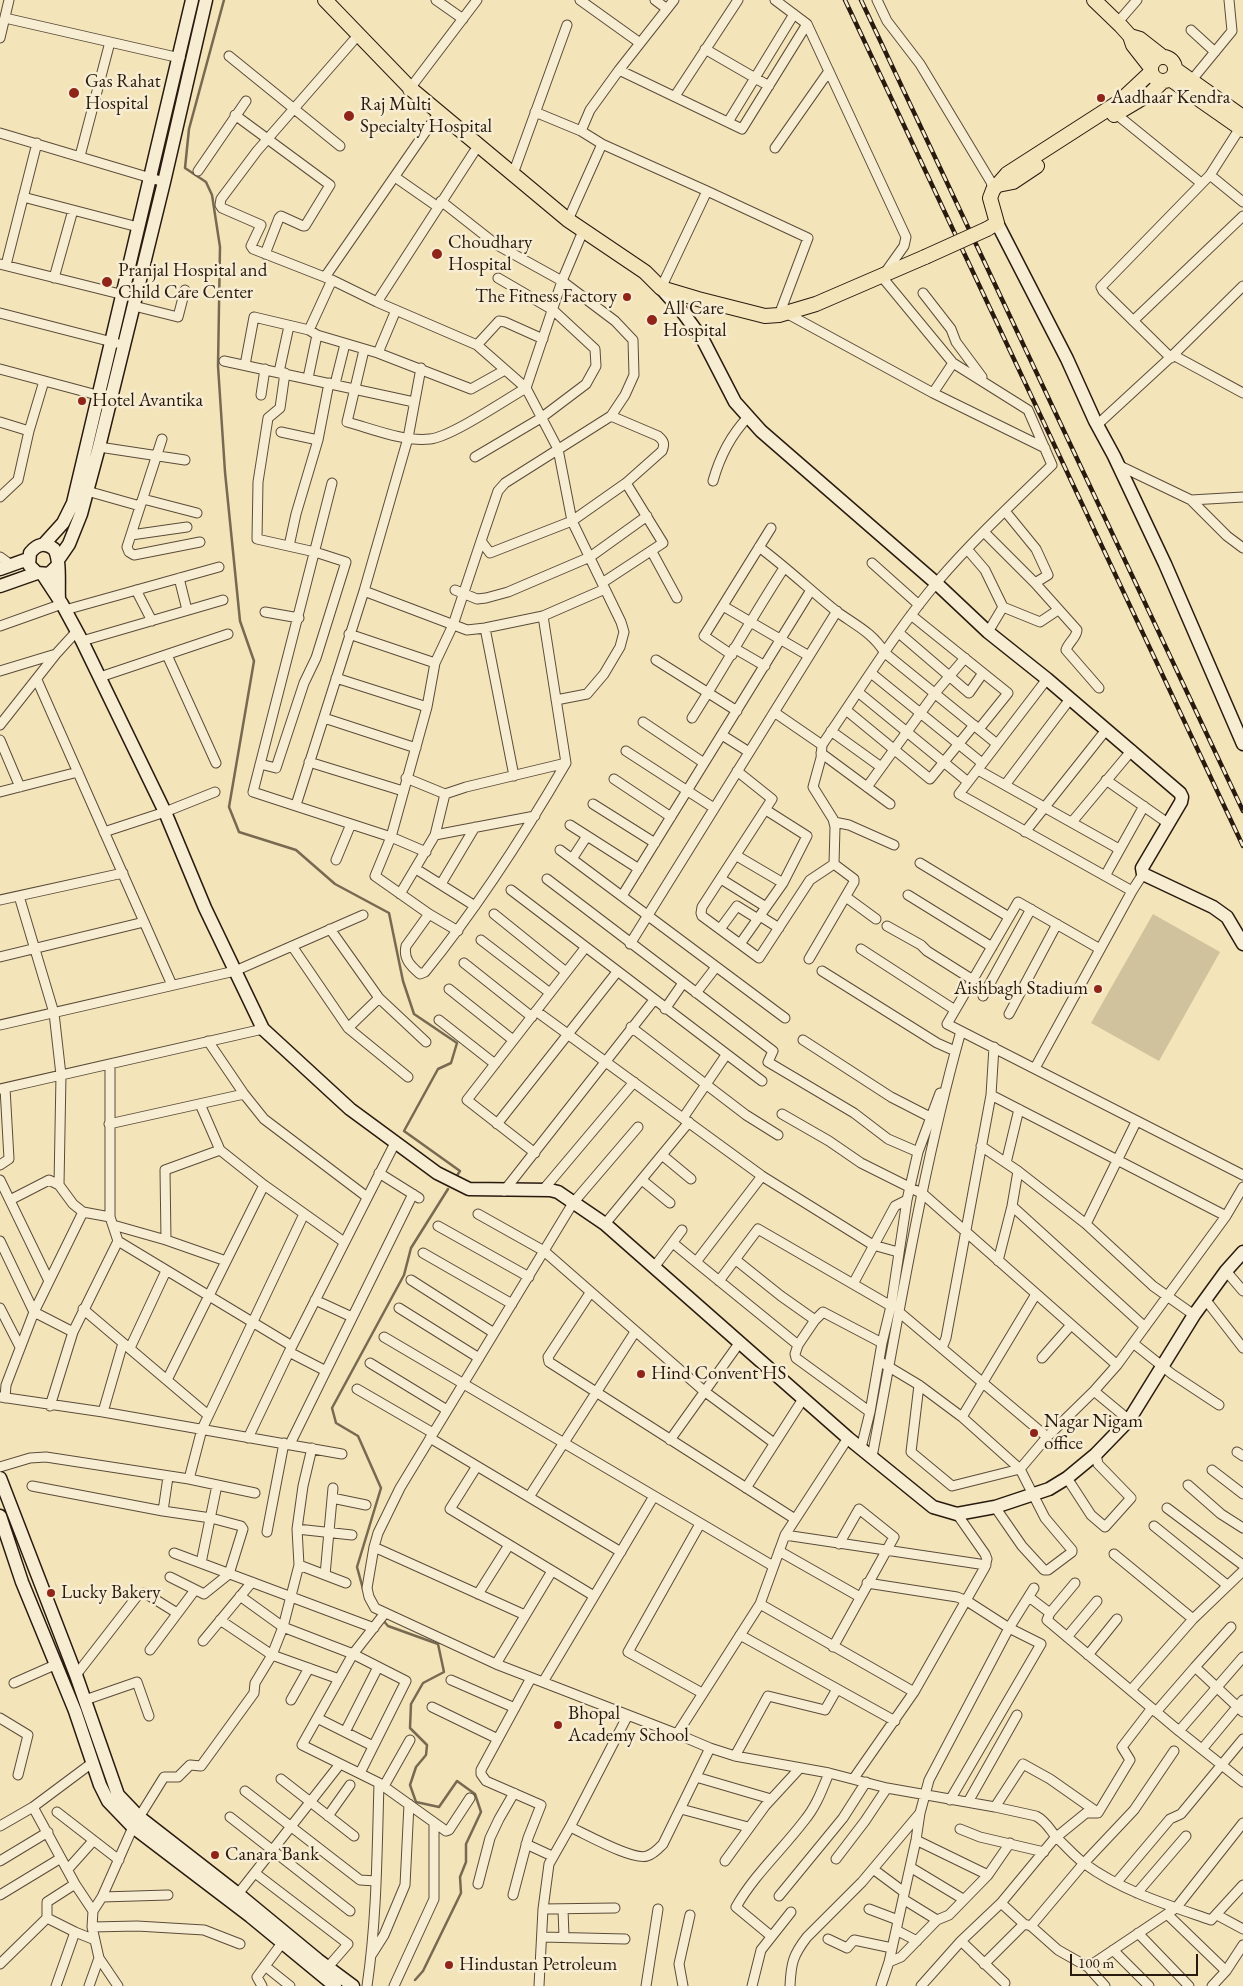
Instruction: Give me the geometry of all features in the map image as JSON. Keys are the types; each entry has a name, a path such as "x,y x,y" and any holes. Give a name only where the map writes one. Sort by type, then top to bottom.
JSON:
{"main road":[{"path":"192,0 180,58 121,295 73,503 63,523 44,544 33,548 28,559 29,564 40,574 62,605 80,636 165,812 205,908 263,1028 350,1109 437,1173 469,1189 558,1192 606,1224 848,1438 933,1507 957,1514 995,1507 1049,1488 1067,1478 1096,1454 1129,1420 1194,1315 1226,1271 1243,1252"},
{"path":"0,586 40,574 49,574 72,539 81,514 125,346 206,0"},
{"path":"315,0 353,41 409,90 568,220 582,234"},
{"path":"325,0 435,118 474,152 582,234 651,278 684,314 703,340 735,402 761,431 936,583 988,632 1132,750 1182,795 1181,802 1169,824 1142,868 1143,874 1220,912 1228,918 1243,944"},
{"path":"1094,0 1130,36 1133,46 1156,80 1169,76 1192,81 1242,125"},
{"path":"996,187 1013,182 1150,93 1169,76 1173,62 1163,57 1140,39 1130,36"},
{"path":"661,288 743,312 765,316 782,314 816,304 992,226 998,220 991,203 996,187 1007,174 1119,102 1151,70 1156,60 1163,57"},
{"path":"1169,76 1242,125"},
{"path":"992,226 1067,359 1165,564 1243,744"},
{"path":"44,544 54,549 58,563 62,605"},
{"path":"6,567 28,559"},
{"path":"0,1479 76,1675 118,1795 136,1822 335,1986"},
{"path":"0,1516 22,1582 57,1664 92,1763 108,1801 238,1894 353,1986"},
{"path":"63,1681 76,1675"}],"street":[{"path":"0,38 9,0"},
{"path":"436,0 463,19"},
{"path":"409,90 477,0"},
{"path":"580,0 640,43"},
{"path":"655,0 667,9"},
{"path":"581,131 590,110 618,70 674,0"},
{"path":"675,96 738,0"},
{"path":"775,0 808,24 906,237 904,246 882,276 953,362 1028,410 1052,465 967,549 936,583 885,653 831,731 821,749 813,787 831,814 834,822 834,864 854,881 809,959"},
{"path":"877,0 888,21 920,64 991,182 996,187"},
{"path":"1118,22 1137,0"},
{"path":"1192,81 1232,31 1229,0"},
{"path":"728,122 794,14"},
{"path":"5,18 180,58"},
{"path":"618,70 742,129 808,24"},
{"path":"513,174 567,25"},
{"path":"1191,30 1215,52"},
{"path":"353,41 267,139 221,200 220,205 222,208 260,223 261,226 251,246 253,249 329,279 477,345 526,388 540,418 558,449 572,521 621,622 624,632 620,647 604,674 587,694 556,700"},
{"path":"80,156 110,42"},
{"path":"706,49 769,86"},
{"path":"229,56 340,146"},
{"path":"775,148 829,71"},
{"path":"198,170 246,101"},
{"path":"535,112 581,131 602,144 707,190 808,238 782,314 933,393 1045,448"},
{"path":"1116,114 1201,183"},
{"path":"235,116 331,187 305,226 281,216 279,218 265,254"},
{"path":"308,378 313,333 329,279 435,118"},
{"path":"1242,125 1210,175 1101,287 1103,292 1172,356 1243,392"},
{"path":"0,133 164,182"},
{"path":"37,144 3,265 121,295 178,317 185,290"},
{"path":"568,220 602,144"},
{"path":"377,302 474,152"},
{"path":"1210,175 1243,202"},
{"path":"395,177 439,204 497,245 562,281 615,321 633,340 634,375 625,395 611,416 505,483 498,491 481,541 460,592 453,625 435,664 427,707 391,837 375,876 429,914 458,931"},
{"path":"661,288 707,190"},
{"path":"23,197 138,227"},
{"path":"54,278 73,210"},
{"path":"1133,321 1243,216"},
{"path":"364,350 347,422 408,438 429,440 438,438 526,388 562,281 582,234"},
{"path":"475,457 540,418 586,384 596,366 595,349 552,310 498,278"},
{"path":"1097,425 1172,356 1243,286"},
{"path":"923,293 951,329 956,342 987,383"},
{"path":"378,353 396,310"},
{"path":"0,313 125,346"},
{"path":"245,365 254,317 378,353 421,368 471,389 505,370"},
{"path":"477,345 499,321 542,339"},
{"path":"260,764 276,768 304,683 316,658 346,562 315,552 258,540 257,537 258,482 268,418 280,408 282,373 289,326"},
{"path":"289,546 332,384 345,344"},
{"path":"224,361 414,402"},
{"path":"933,393 953,362"},
{"path":"296,805 364,591 408,438 421,368"},
{"path":"0,369 97,395"},
{"path":"261,395 265,369"},
{"path":"0,497 4,487 18,480 29,431 44,381"},
{"path":"481,541 490,553 572,521 626,483 662,451 664,446 663,440 658,436 611,416"},
{"path":"713,481 726,446 737,429 748,417"},
{"path":"0,422 29,431"},
{"path":"281,432 318,440"},
{"path":"162,439 127,547 129,552 134,555 200,542"},
{"path":"99,448 185,460"},
{"path":"1118,466 1191,500 1227,536 1243,548"},
{"path":"332,483 253,792 391,837 426,852"},
{"path":"364,591 467,630 542,616 603,586 664,543 626,483"},
{"path":"87,491 196,513"},
{"path":"1191,500 1243,497"},
{"path":"1005,511 1036,549 1048,575 1036,583"},
{"path":"460,592 477,598 496,596 538,580 590,557 647,516"},
{"path":"131,535 187,526"},
{"path":"765,666 704,636 771,528"},
{"path":"984,532 1036,583 1077,630 1066,650 1099,688"},
{"path":"759,547 837,611 876,639 885,653 997,744"},
{"path":"967,549 985,570 1003,607 1040,622 1058,610"},
{"path":"652,552 677,598"},
{"path":"0,557 6,567"},
{"path":"872,563 919,605"},
{"path":"0,626 62,605 136,590 219,567"},
{"path":"692,718 749,622 784,568"},
{"path":"179,578 187,610"},
{"path":"136,590 152,621"},
{"path":"622,896 811,590"},
{"path":"0,725 56,654 80,636 152,621 223,600"},
{"path":"723,606 808,656"},
{"path":"988,632 1003,607"},
{"path":"630,944 837,611"},
{"path":"265,612 299,618"},
{"path":"429,914 405,950 410,965 420,974 425,972 458,931 535,816 566,763 542,616"},
{"path":"846,710 930,779 959,744 1008,693 911,616"},
{"path":"485,628 514,776"},
{"path":"899,633 969,694 983,673"},
{"path":"100,678 228,634"},
{"path":"349,634 435,664"},
{"path":"0,671 56,654"},
{"path":"167,655 216,763"},
{"path":"867,787 935,693 965,658"},
{"path":"656,660 737,711"},
{"path":"872,673 959,744 980,767 1005,785 1119,849"},
{"path":"336,678 427,707"},
{"path":"1047,679 959,794 1132,891"},
{"path":"37,680 172,985"},
{"path":"858,692 968,782"},
{"path":"1005,785 1070,699"},
{"path":"774,712 890,804"},
{"path":"324,718 416,748"},
{"path":"643,722 704,763"},
{"path":"1025,832 1106,730"},
{"path":"831,731 881,767"},
{"path":"722,736 749,752"},
{"path":"0,740 20,787"},
{"path":"1072,822 1132,750"},
{"path":"626,751 714,808"},
{"path":"309,762 403,791"},
{"path":"406,778 445,794 466,787 566,763"},
{"path":"737,771 772,799 737,856 702,907 702,916 760,958 810,880 834,864"},
{"path":"0,792 78,772"},
{"path":"614,779 671,817"},
{"path":"1106,780 1169,824"},
{"path":"104,832 165,812 215,792"},
{"path":"400,894 435,835 445,794"},
{"path":"593,804 655,843"},
{"path":"1105,876 1144,806"},
{"path":"740,944 783,883 807,836 766,810"},
{"path":"435,835 535,816"},
{"path":"834,822 849,825 894,845"},
{"path":"336,860 351,824"},
{"path":"570,825 639,869"},
{"path":"441,884 475,827"},
{"path":"572,859 588,836"},
{"path":"560,850 785,1018"},
{"path":"737,856 783,883"},
{"path":"920,863 1009,917"},
{"path":"416,869 475,906"},
{"path":"0,900 123,873"},
{"path":"1035,1068 1143,874"},
{"path":"547,879 630,944 774,1051 768,1061 854,1113 888,1139 918,1152"},
{"path":"721,879 766,907"},
{"path":"511,890 762,1082"},
{"path":"908,895 992,947"},
{"path":"19,896 54,1013 60,1075 59,1185"},
{"path":"846,897 876,919"},
{"path":"1100,949 1018,902 947,1024 1243,1175"},
{"path":"720,929 737,906 779,928"},
{"path":"983,996 1031,909"},
{"path":"0,1025 236,971 363,914"},
{"path":"494,914 566,972"},
{"path":"0,956 144,922"},
{"path":"1009,1014 1057,924"},
{"path":"887,926 921,945 927,951 973,980"},
{"path":"330,929 379,998 426,1042"},
{"path":"481,940 550,993"},
{"path":"292,946 348,1028 408,1077"},
{"path":"535,1153 467,1100 585,948"},
{"path":"861,949 955,1010"},
{"path":"464,963 534,1014 568,1034 762,1176 873,1244 898,1252"},
{"path":"696,993 716,967"},
{"path":"822,970 937,1043 955,1051"},
{"path":"497,1124 617,972"},
{"path":"665,1009 683,984"},
{"path":"449,989 513,1040"},
{"path":"348,1028 379,998"},
{"path":"504,1190 654,1000"},
{"path":"439,1020 495,1064"},
{"path":"631,1027 746,1114 778,1135"},
{"path":"0,1165 9,1159 3,1088 263,1028"},
{"path":"872,1457 923,1194 950,1071 961,1031"},
{"path":"803,1040 891,1097 930,1117"},
{"path":"208,1041 244,1094 264,1119 367,1197"},
{"path":"942,1348 946,1338 991,1095 994,1047"},
{"path":"606,1224 662,1155 726,1055"},
{"path":"110,1064 111,1221 118,1242 252,1322 290,1349 326,1371"},
{"path":"861,1448 891,1306 907,1200 918,1152 930,1117 950,1071"},
{"path":"543,1190 584,1144 634,1082"},
{"path":"109,1124 244,1094"},
{"path":"991,1095 1226,1216"},
{"path":"200,1104 220,1150 264,1185 344,1242"},
{"path":"1006,1163 1019,1109"},
{"path":"782,1114 830,1141 860,1163 923,1194 1117,1365"},
{"path":"1086,1224 1136,1122"},
{"path":"638,1127 574,1203 400,1488 378,1533 374,1547 367,1588 375,1608 384,1615 496,1664 710,1748 736,1756 854,1778 887,1788 995,1807 1042,1819 1057,1837 1084,1863 1116,1883 1137,1893 1211,1920 1243,1885"},
{"path":"248,1438 290,1349 394,1143"},
{"path":"981,1146 1018,1171 1086,1224 1153,1286 1194,1315"},
{"path":"166,1240 165,1170 220,1150"},
{"path":"662,1155 690,1179"},
{"path":"998,1261 1012,1206 1018,1171"},
{"path":"267,1532 287,1444 416,1196 379,1173"},
{"path":"696,1262 762,1176"},
{"path":"0,1180 49,1281"},
{"path":"10,1200 49,1180 59,1185 73,1204 83,1212 226,1261"},
{"path":"642,1180 670,1203"},
{"path":"168,1380 264,1185"},
{"path":"919,1384 911,1452 952,1486 1020,1469 1047,1437 1094,1391 1117,1365 1226,1216 1243,1187"},
{"path":"853,1284 895,1206 907,1200"},
{"path":"1012,1206 1145,1328"},
{"path":"83,1212 34,1312 2,1398 103,1412 342,1454"},
{"path":"189,1479 202,1429 208,1414 304,1214"},
{"path":"478,1214 544,1252 704,1391 774,1443"},
{"path":"438,1226 529,1277"},
{"path":"720,1281 758,1229 891,1306"},
{"path":"655,1266 682,1230"},
{"path":"50,1406 73,1332 118,1242"},
{"path":"672,1243 798,1345"},
{"path":"1,1246 34,1312 73,1332"},
{"path":"423,1253 512,1304"},
{"path":"736,1260 815,1320"},
{"path":"103,1412 126,1346 166,1271"},
{"path":"1226,1271 1243,1291"},
{"path":"411,1280 494,1333"},
{"path":"590,1293 548,1357 549,1362 795,1519"},
{"path":"962,1417 1036,1294"},
{"path":"1205,1299 1243,1348"},
{"path":"315,1300 352,1317"},
{"path":"0,1308 20,1347"},
{"path":"399,1308 479,1358"},
{"path":"83,1309 208,1414"},
{"path":"899,1312 1047,1437"},
{"path":"870,1412 796,1358 798,1345 820,1314 827,1313 882,1344"},
{"path":"1042,1358 1071,1325"},
{"path":"529,1497 635,1332"},
{"path":"384,1337 772,1566"},
{"path":"670,1440 740,1342"},
{"path":"1133,1343 1219,1406"},
{"path":"879,1361 919,1384 962,1417 1020,1469 1045,1518 1072,1550 1061,1561 1048,1570 1044,1570 1030,1556 995,1507"},
{"path":"370,1363 448,1410"},
{"path":"0,1374 6,1385"},
{"path":"357,1389 477,1466 621,1552"},
{"path":"1094,1391 1129,1420"},
{"path":"746,1488 803,1399"},
{"path":"677,1734 760,1604 772,1566 785,1535 848,1438"},
{"path":"118,1986 99,1958 92,1927 93,1911 102,1897 136,1822 164,1777 178,1777 190,1765 201,1766 254,1693 255,1683 272,1655 284,1626 290,1595 299,1565 297,1529 303,1486 312,1448"},
{"path":"1067,1478 1091,1515 1105,1527 1131,1498 1098,1464 1096,1454"},
{"path":"0,1466 46,1456 189,1479 255,1492"},
{"path":"477,1466 450,1509 594,1596"},
{"path":"1212,1470 1243,1494"},
{"path":"163,1511 168,1477"},
{"path":"201,1563 217,1485"},
{"path":"1188,1485 1221,1514 1243,1528"},
{"path":"32,1486 163,1511 211,1518 239,1524 243,1529 229,1574 204,1594 170,1577"},
{"path":"325,1575 333,1488"},
{"path":"543,1682 654,1496"},
{"path":"332,1498 366,1506"},
{"path":"1167,1508 1243,1565"},
{"path":"833,1647 894,1537 859,1509 839,1544"},
{"path":"854,1778 914,1692 986,1565 985,1554 957,1514"},
{"path":"700,1524 628,1652 702,1693"},
{"path":"1154,1526 1227,1586"},
{"path":"297,1529 352,1535"},
{"path":"785,1535 986,1565"},
{"path":"478,1594 509,1545"},
{"path":"374,1547 525,1615"},
{"path":"778,1551 860,1597"},
{"path":"174,1552 374,1627"},
{"path":"1114,1554 1193,1619"},
{"path":"299,1565 346,1583"},
{"path":"496,1664 552,1571"},
{"path":"1131,1690 1193,1619 1243,1571"},
{"path":"203,1641 252,1582"},
{"path":"867,1583 957,1597 967,1601 1009,1628 1041,1644 950,1800"},
{"path":"1075,1583 1050,1613 1047,1620 1243,1782"},
{"path":"150,1650 195,1590"},
{"path":"76,1675 138,1595 143,1593 148,1595 177,1613"},
{"path":"881,1986 889,1962 904,1896 920,1813 936,1765 1009,1628 1031,1593 1050,1613"},
{"path":"240,1596 284,1626 353,1654 406,1681 360,1773"},
{"path":"1067,1637 1097,1601"},
{"path":"760,1604 914,1692"},
{"path":"384,1615 353,1654 302,1745 382,1784 446,1831 449,1830 470,1798"},
{"path":"220,1620 272,1655 339,1679"},
{"path":"1088,1655 1117,1620"},
{"path":"1098,1813 1130,1760 1122,1747 1231,1627"},
{"path":"740,1635 895,1721"},
{"path":"1179,1731 1243,1657"},
{"path":"14,1683 57,1664"},
{"path":"345,1732 378,1667"},
{"path":"1195,1667 1240,1710"},
{"path":"291,1700 310,1668"},
{"path":"513,1895 526,1844 541,1805 486,1781 481,1774 531,1678"},
{"path":"451,1680 515,1708"},
{"path":"85,1700 137,1682 149,1716"},
{"path":"736,1756 768,1696 825,1710 837,1689"},
{"path":"1202,1748 1240,1710 1243,1700"},
{"path":"432,1706 498,1739"},
{"path":"539,1986 543,1909 549,1864 628,1715"},
{"path":"968,1802 1017,1715"},
{"path":"0,1718 28,1735 18,1775"},
{"path":"317,1718 373,1746"},
{"path":"1116,1883 1170,1819 1182,1814 1243,1739"},
{"path":"367,1986 371,1956 382,1784 410,1740"},
{"path":"570,1827 634,1857 646,1857 655,1852 663,1844 710,1748"},
{"path":"984,1964 1027,1925 1134,1810 1174,1751"},
{"path":"0,1826 32,1807 92,1763"},
{"path":"238,1894 340,1764"},
{"path":"995,1807 1022,1764 1050,1779 1098,1813"},
{"path":"725,1861 748,1827 800,1768"},
{"path":"771,1936 736,1907 767,1864 804,1822 816,1804 829,1773"},
{"path":"696,1777 771,1799"},
{"path":"281,1779 354,1836"},
{"path":"779,1896 843,1818 866,1782"},
{"path":"328,1816 350,1785"},
{"path":"836,1859 887,1788"},
{"path":"245,1791 360,1880 376,1881"},
{"path":"478,1884 490,1838 514,1793"},
{"path":"371,1956 384,1936 405,1885 409,1804"},
{"path":"32,1807 48,1832 74,1884 93,1911"},
{"path":"681,1809 748,1827"},
{"path":"57,1812 119,1860"},
{"path":"790,1986 791,1964 799,1947 824,1919 862,1882 920,1813"},
{"path":"922,1986 961,1942 1001,1904 1057,1837 1086,1813 1098,1813"},
{"path":"230,1817 350,1911"},
{"path":"394,1986 434,1899 434,1822"},
{"path":"1088,1967 1176,1908 1243,1823"},
{"path":"960,1828 980,1837 1044,1852"},
{"path":"0,1861 48,1832"},
{"path":"1137,1893 1186,1836"},
{"path":"68,1870 93,1840"},
{"path":"916,1840 988,1874"},
{"path":"889,1962 901,1957 937,1920 949,1915 988,1874 1010,1843"},
{"path":"526,1844 552,1856"},
{"path":"0,1895 61,1858"},
{"path":"910,1867 963,1899"},
{"path":"873,1869 904,1896 937,1920"},
{"path":"255,1873 348,1944 328,1967"},
{"path":"0,1964 47,1918 47,1902 74,1884"},
{"path":"102,1897 168,1895"},
{"path":"1001,1904 1058,1950 1088,1967 1104,1986"},
{"path":"543,1909 615,1908"},
{"path":"563,1909 564,1937"},
{"path":"646,1986 658,1909"},
{"path":"869,1910 898,1920"},
{"path":"752,1986 760,1954 771,1936 791,1912"},
{"path":"1166,1914 1226,1971"},
{"path":"682,1986 679,1964 690,1915"},
{"path":"1217,1915 1243,1929"},
{"path":"47,1918 95,1940"},
{"path":"92,1927 137,1926 204,1930 240,1944"},
{"path":"896,1930 917,1941"},
{"path":"56,1986 75,1932"},
{"path":"1138,1933 1189,1986"},
{"path":"542,1937 625,1939"},
{"path":"828,1939 847,1948 854,1940 892,1948"},
{"path":"961,1942 1005,1983"},
{"path":"262,1986 257,1977 282,1943"},
{"path":"1212,1986 1226,1971 1243,1944"},
{"path":"1113,1950 1149,1986"},
{"path":"89,1986 99,1958"},
{"path":"264,1966 290,1986"}],"shaded area":[{"path":"1153,914 1220,952 1159,1061 1091,1023"}],"waterway":[{"path":"224,0 189,129 185,168 206,182 212,195 220,247 218,366 225,472 240,621 254,661 229,807 239,832 296,850 335,884 389,913 403,981 414,1014 457,1043 451,1063 438,1069 404,1131 460,1171 456,1177"},
{"path":"363,1589 357,1567 381,1488 358,1436 336,1423 332,1408 404,1275 411,1248 448,1189"},
{"path":"375,1611 388,1626 438,1644 444,1672 423,1683 411,1704 410,1728 427,1745 426,1755 416,1767 410,1785 416,1802 439,1807 457,1781 475,1794 481,1812 466,1844 466,1862 460,1877 461,1893 423,1971 415,1980"}],"railway":[{"path":"845,0 1243,846"},
{"path":"861,0 1243,811"}],"place":[{"name":"Gas Rahat Hospital","path":"74,93"},
{"name":"Aadhaar Kendra","path":"1101,98"},
{"name":"Raj Multi Specialty Hospital","path":"349,116"},
{"name":"Choudhary Hospital","path":"437,254"},
{"name":"Pranjal Hospital and Child Care Center","path":"107,282"},
{"name":"The Fitness Factory","path":"627,297"},
{"name":"All Care Hospital","path":"652,320"},
{"name":"Hotel Avantika","path":"82,401"},
{"name":"Aishbagh Stadium","path":"1098,989"},
{"name":"Hind Convent HS","path":"641,1374"},
{"name":"Nagar Nigam office","path":"1034,1433"},
{"name":"Lucky Bakery","path":"51,1593"},
{"name":"Bhopal Academy School","path":"558,1725"},
{"name":"Canara Bank","path":"215,1855"},
{"name":"Hindustan Petroleum","path":"449,1965"}]}
